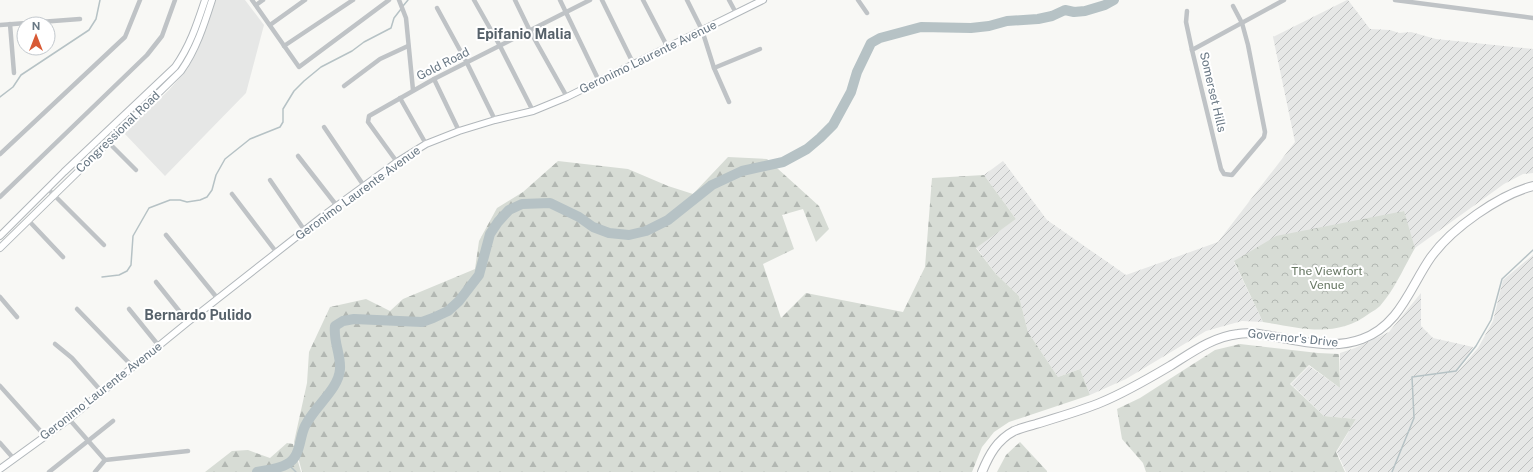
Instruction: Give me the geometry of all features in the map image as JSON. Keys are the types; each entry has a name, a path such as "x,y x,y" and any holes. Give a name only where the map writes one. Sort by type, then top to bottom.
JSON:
{"highway":[{"name":"Governor's Drive","path":"982,472 996,445 1015,431 1100,403 1132,388 1210,342 1224,336 1239,333 1255,334 1331,344 1352,342 1376,332 1398,311 1431,257 1454,233 1495,202 1511,193 1533,186"}],"street":[{"path":"0,154 125,37 140,0"},
{"path":"0,196 147,55 162,36 175,0"},
{"name":"Congressional Road","path":"0,236 175,67 187,50 205,0"},
{"name":"Congressional Road","path":"0,248 55,196 78,171 181,71 187,63 202,31 212,0"},
{"path":"252,0 299,66 389,0"},
{"path":"256,5 263,0"},
{"path":"270,25 305,0"},
{"path":"284,46 353,0"},
{"path":"399,0 406,18 413,90"},
{"path":"474,0 500,46 533,111"},
{"path":"515,0 530,31 567,97"},
{"path":"560,0 599,81"},
{"name":"Gold Road","path":"400,98 434,79 590,0"},
{"path":"602,0 634,65"},
{"path":"643,0 668,48"},
{"path":"687,0 702,30 714,68 729,102"},
{"path":"729,0 736,13"},
{"name":"Geronimo Laurente Avenue","path":"0,469 69,419 188,322 337,206 397,162 426,144 459,131 495,120 533,111 567,97 763,0"},
{"path":"858,0 867,13"},
{"path":"1192,50 1284,0"},
{"path":"1395,0 1533,18"},
{"path":"1233,6 1242,23"},
{"path":"437,8 467,63 495,120"},
{"name":"Somerset Hills","path":"1187,10 1186,22 1192,50 1221,169 1227,176 1232,176 1264,137 1265,132 1248,44 1242,23"},
{"path":"0,25 80,19"},
{"path":"10,24 14,73"},
{"path":"344,86 380,60 408,46"},
{"path":"714,68 760,49"},
{"path":"434,79 459,131"},
{"path":"397,162 368,122 369,116 400,98 426,144"},
{"path":"324,127 364,186"},
{"path":"108,142 136,170"},
{"path":"298,156 337,206"},
{"path":"72,165 78,171"},
{"path":"270,180 305,231"},
{"path":"48,189 104,245"},
{"path":"232,194 276,253"},
{"path":"29,221 63,257"},
{"path":"166,235 218,299"},
{"path":"156,282 188,322"},
{"path":"0,297 17,317"},
{"path":"77,309 133,367"},
{"path":"129,309 159,346"},
{"path":"55,344 72,358 102,392"},
{"path":"0,386 45,436"},
{"path":"69,419 105,460"},
{"path":"49,472 113,421"},
{"path":"0,443 14,459"},
{"path":"95,472 105,460 188,451"}],"shaded area":[{"path":"216,0 245,0 264,25 246,93 165,176 124,133 169,90 188,68 198,49"},
{"path":"1347,0 1370,29 1390,30 1399,33 1411,32 1436,39 1533,49 1533,173 1523,174 1504,184 1415,248 1403,211 1234,262 1263,322 1242,321 1206,331 1126,379 1090,395 1080,369 1058,377 1028,332 1019,296 996,274 976,247 1016,219 984,175 1003,161 1047,220 1126,275 1218,242 1295,142 1273,37"},
{"path":"1533,255 1533,472 1346,472 1337,452 1356,419 1324,416 1291,384 1309,366 1340,388 1340,353 1355,348 1389,332 1421,293 1421,326 1433,338 1473,347 1457,372 1478,348 1493,321 1503,280"}],"green space":[{"path":"728,157 767,159 819,206 829,229 816,242 803,209 782,215 794,249 763,264 781,318 806,293 903,312 925,267 932,178 984,175 1016,219 976,248 996,274 1019,296 1028,332 1058,377 1080,369 1090,395 1009,422 994,432 982,447 972,472 302,472 294,442 307,383 309,352 330,307 366,299 390,311 403,299 475,269 479,241 497,208 523,192 558,161 628,169 668,186 693,194"},
{"name":"The Viewfort Venue","path":"1404,211 1415,248 1395,285 1378,308 1357,321 1331,329 1305,329 1263,322 1234,261 1276,236"},
{"path":"1240,344 1339,354 1340,388 1309,365 1290,384 1324,416 1356,419 1336,452 1345,472 1146,472 1143,463 1122,439 1117,409 1140,398 1215,350"},
{"path":"1020,442 1047,472 997,472 1006,455"},
{"path":"287,443 293,444 301,472 205,472 232,451 248,450 270,458"}],"waterway":[{"path":"0,97 13,87 21,75 89,30 96,19 100,0"},
{"path":"403,6 408,0"},
{"path":"257,472 280,467 292,461 299,447 305,426 335,384 339,376 340,369 335,337 335,326 343,321 354,319 422,322 448,311 459,301 479,275 490,234 509,210 522,204 550,203 579,217 593,227 609,233 629,235 646,231 668,220 712,185 742,171 783,162 807,149 833,125 851,92 857,72 871,43 880,38 921,27 971,28 989,26 1007,21 1038,19 1052,16 1065,10 1074,12 1085,11 1105,5 1114,0"},
{"path":"102,277 119,275 127,271 131,265 133,236 149,208 170,200 187,202 200,200 207,197 212,190 216,175 225,159 250,139 280,127 283,122 283,109 294,91 304,81 321,67 391,28 394,18 401,9"},
{"path":"1392,472 1414,418 1412,377 1456,371 1476,346 1491,320 1502,279 1533,250"},
{"path":"288,464 296,472"}],"district":[{"name":"Epifanio Malia","path":"524,34"},
{"name":"Bernardo Pulido","path":"198,315"}]}
